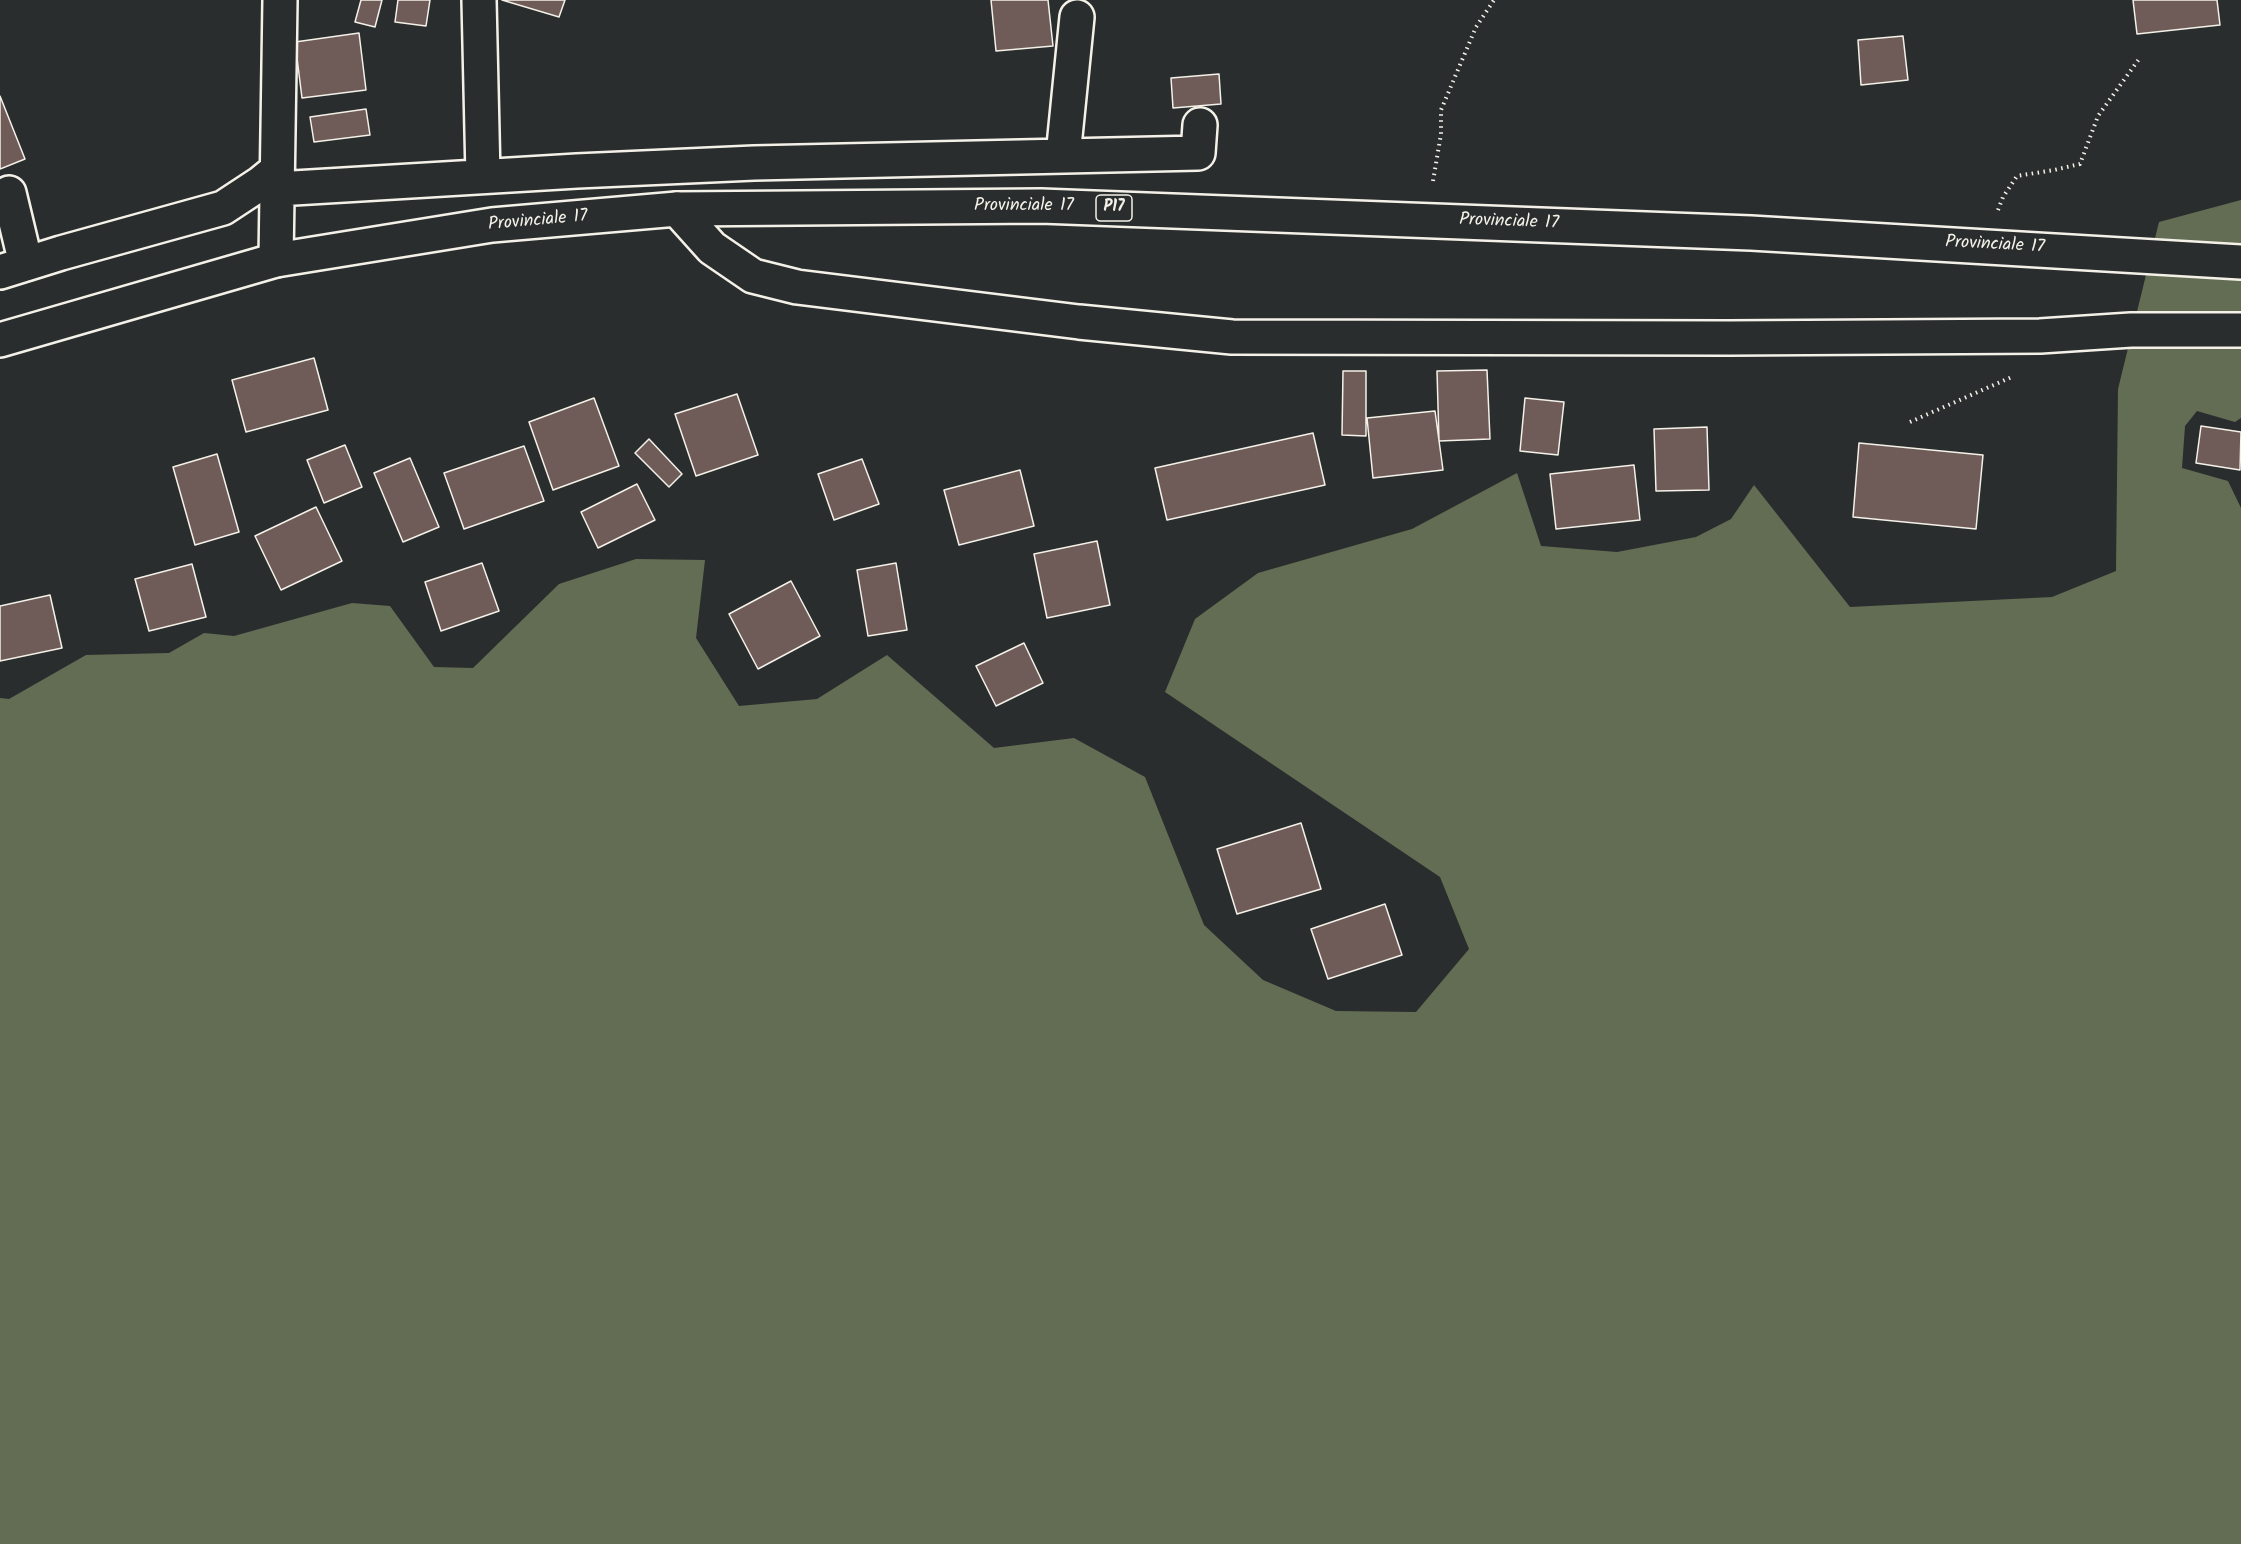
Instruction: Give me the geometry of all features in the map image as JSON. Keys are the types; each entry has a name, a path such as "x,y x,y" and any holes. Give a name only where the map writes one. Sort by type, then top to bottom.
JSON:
{"street":[{"path":"276,260 280,0"},
{"path":"478,0 483,176"},
{"path":"1063,156 1077,17"},
{"path":"9,193 13,268 223,208 261,183 277,180 483,176 754,163 1197,153 1200,125"},
{"name":"Provinciale 17","path":"0,340 276,260 492,225 677,210 1041,206 1751,233 2241,262"},
{"path":"677,210 712,248 753,276 797,287 1078,322 1232,337 2040,336 2132,330 2241,330"}],"path":[{"path":"1427,220 1442,134 1441,110 1476,27 1494,0"},
{"path":"1984,246 2003,197 2017,176 2080,164 2098,116 2139,59"}],"green space":[{"path":"2241,200 2241,418 2235,422 2197,411 2185,426 2182,468 2228,481 2241,508 2241,1544 0,1544 0,698 9,699 86,655 169,653 204,633 234,636 352,603 390,606 434,667 473,668 559,584 636,559 705,560 696,638 739,706 817,699 887,655 994,748 1074,738 1145,777 1204,925 1263,980 1336,1011 1416,1012 1469,949 1440,877 1165,692 1195,619 1258,573 1412,529 1517,473 1541,546 1617,552 1696,537 1731,519 1754,485 1850,607 2052,597 2116,571 2118,389 2159,222"}],"building":[{"path":"361,0 382,0 375,27 355,22"},
{"path":"398,0 430,0 426,26 395,22"},
{"path":"502,0 565,0 559,17"},
{"path":"991,0 1048,0 1053,46 996,51"},
{"path":"2133,0 2217,0 2220,25 2137,34"},
{"path":"359,33 366,90 302,98 295,42"},
{"path":"1903,36 1908,80 1861,85 1858,40"},
{"path":"1219,74 1221,104 1173,108 1171,78"},
{"path":"0,96 25,159 0,169"},
{"path":"366,109 370,135 314,142 310,117"},
{"path":"314,358 328,410 246,432 232,380"},
{"path":"1487,370 1490,439 1439,441 1437,371"},
{"path":"1343,371 1366,371 1366,436 1342,435"},
{"path":"737,394 758,455 696,476 675,414"},
{"path":"594,398 619,466 553,490 529,422"},
{"path":"1525,398 1564,402 1558,455 1520,451"},
{"path":"1435,411 1443,470 1373,478 1367,418"},
{"path":"2201,426 2241,432 2240,470 2196,463"},
{"path":"1707,427 1709,490 1656,491 1654,429"},
{"path":"1313,433 1325,485 1167,520 1155,468"},
{"path":"649,439 682,474 669,487 635,453"},
{"path":"1859,443 1983,455 1976,529 1853,517"},
{"path":"345,445 362,487 324,503 307,460"},
{"path":"524,446 544,501 464,529 444,473"},
{"path":"217,454 239,532 195,545 173,467"},
{"path":"410,458 439,527 403,542 374,473"},
{"path":"862,459 879,504 834,520 818,474"},
{"path":"1634,465 1640,520 1556,529 1550,474"},
{"path":"1020,470 1034,526 959,545 944,490"},
{"path":"637,484 655,520 598,548 581,512"},
{"path":"316,507 342,561 281,590 255,536"},
{"path":"1097,541 1110,605 1047,618 1034,554"},
{"path":"482,563 499,611 441,631 425,582"},
{"path":"896,563 907,630 868,636 857,570"},
{"path":"192,564 206,617 149,631 135,579"},
{"path":"791,581 820,636 758,669 729,614"},
{"path":"50,595 62,648 0,661 0,606"},
{"path":"1024,643 1043,683 996,706 976,666"},
{"path":"1301,823 1321,889 1237,914 1217,849"},
{"path":"1385,904 1402,955 1328,979 1311,929"}]}
